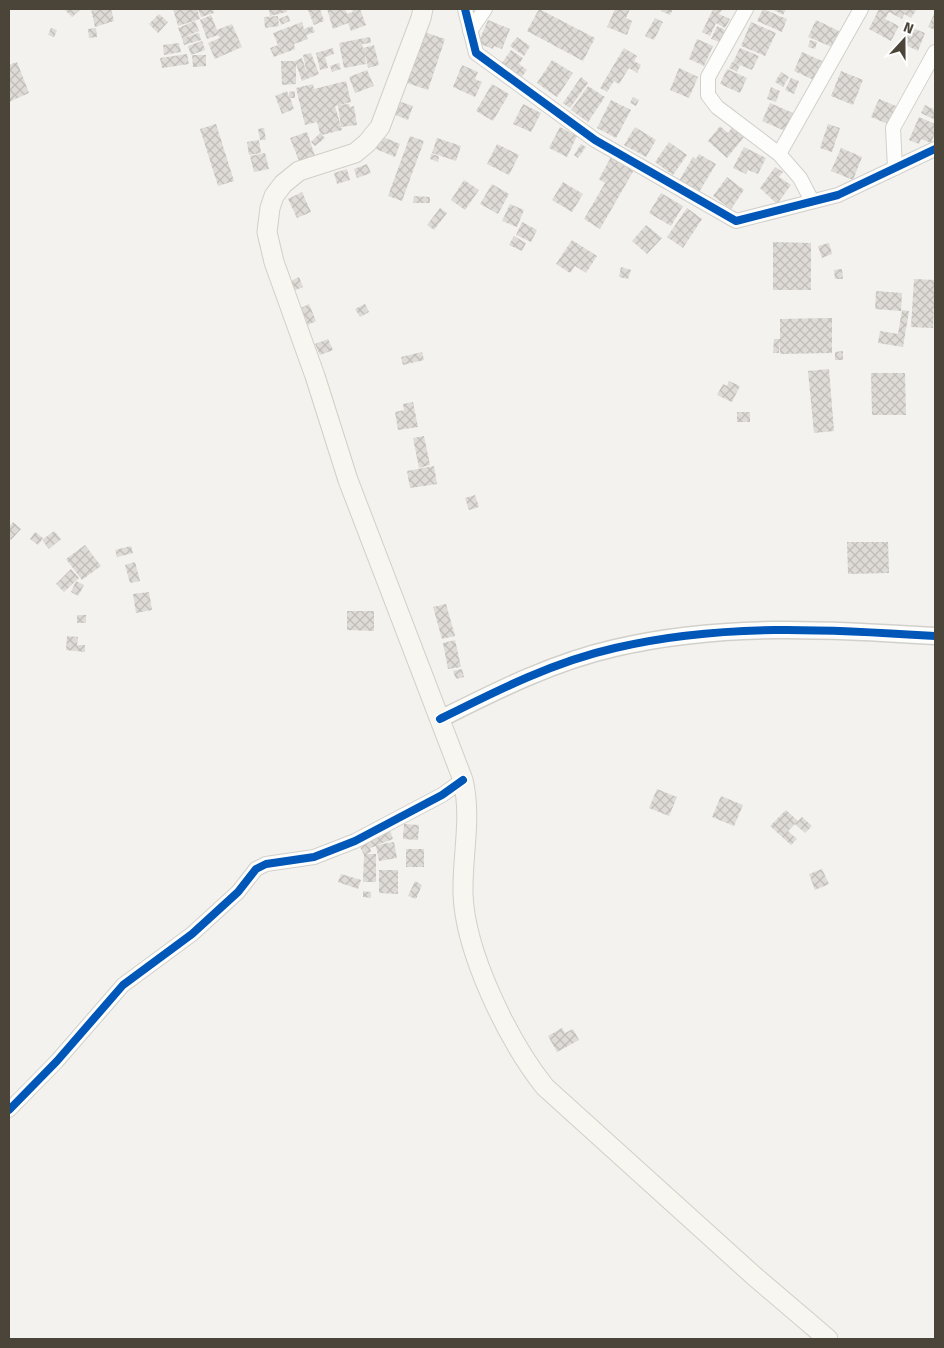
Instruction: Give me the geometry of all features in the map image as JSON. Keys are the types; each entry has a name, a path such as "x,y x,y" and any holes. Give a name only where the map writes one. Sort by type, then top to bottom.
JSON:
{"main road":[{"path":"423,9 393,96 380,127 367,143 355,153 300,171 283,184 274,196 270,208 267,232 274,262 315,376 348,480 463,780 468,805 463,891 466,922 489,989 503,1020 530,1069 567,1107 753,1275 828,1339"}],"street":[{"path":"464,9 476,53 595,140 736,221 838,194 935,149"},
{"path":"470,31 485,9"},
{"path":"746,9 708,77 708,95 717,107 779,154 800,178 812,201"},
{"path":"779,154 861,9"},
{"path":"894,168 893,128 935,52"},
{"path":"440,720 522,678 614,648 687,635 760,629 829,629 935,636"},
{"path":"9,1110 58,1061 123,985 192,934 238,892 256,869 266,864 314,857 354,841 442,795 463,780"}],"building":[{"path":"64,9 81,9 72,17"},
{"path":"91,9 111,9 114,21 95,27"},
{"path":"173,9 197,9 200,19 178,26"},
{"path":"198,9 213,9 214,13 201,17"},
{"path":"269,9 286,9 287,12 270,16"},
{"path":"320,9 324,21 314,25 308,10"},
{"path":"327,9 345,9 347,14 353,12 352,9 360,9 366,25 351,31 348,23 333,29"},
{"path":"539,9 595,38 583,61 527,31"},
{"path":"615,9 630,9 626,18 632,21 627,35 607,27"},
{"path":"662,9 673,9 670,15 661,11"},
{"path":"713,9 722,10 719,14 730,19 725,28 716,23 710,36 702,32"},
{"path":"763,9 787,19 782,32 757,21"},
{"path":"772,9 786,9 783,15"},
{"path":"879,9 917,9 911,18 904,14 902,19 889,12 885,19 899,26 891,41 869,29"},
{"path":"935,12 935,30 928,27"},
{"path":"159,14 168,22 158,33 149,24"},
{"path":"211,15 217,30 232,24 242,47 215,59 208,43 220,38 218,35 207,39 200,20"},
{"path":"288,15 290,21 281,25 279,19"},
{"path":"278,16 279,26 265,28 264,17"},
{"path":"655,18 663,22 654,40 645,36"},
{"path":"488,20 510,29 502,49 494,46 493,49 478,43"},
{"path":"816,20 839,31 832,47 808,37"},
{"path":"195,21 199,31 182,38 178,28"},
{"path":"302,22 304,29 312,26 315,32 306,35 308,39 294,44 295,49 274,57 270,48 278,45 273,33"},
{"path":"751,22 776,33 765,56 741,46"},
{"path":"717,26 725,30 720,42 711,39"},
{"path":"908,26 925,33 918,51 901,43"},
{"path":"51,28 57,30 54,37 48,35"},
{"path":"96,28 97,37 89,38 88,29"},
{"path":"424,32 445,39 428,90 407,83"},
{"path":"199,33 201,40 184,45 182,38"},
{"path":"370,37 371,43 362,44 363,48 374,45 379,65 368,68 365,53 366,64 344,68 339,43"},
{"path":"517,37 530,46 524,56 510,46"},
{"path":"697,39 713,46 704,66 689,59"},
{"path":"810,40 817,42 815,49 808,47"},
{"path":"202,41 205,50 191,55 188,46"},
{"path":"179,43 181,52 164,55 163,45"},
{"path":"333,48 334,54 325,57 328,68 320,70 316,53"},
{"path":"624,48 637,56 634,61 641,65 637,73 629,68 619,84 614,81 607,92 600,88"},
{"path":"740,48 759,56 752,70 733,62"},
{"path":"511,50 523,58 519,64 527,70 521,78 499,67"},
{"path":"802,52 822,61 814,80 794,71"},
{"path":"311,53 319,74 302,81 296,64 296,84 282,85 281,61 295,61 302,58 307,73 303,55"},
{"path":"187,54 189,64 162,68 160,58"},
{"path":"192,55 206,55 206,66 193,67"},
{"path":"552,60 573,73 557,97 537,83"},
{"path":"17,62 29,93 9,102 9,65"},
{"path":"732,62 740,65 737,72 729,68"},
{"path":"339,63 341,69 332,72 330,66"},
{"path":"462,65 478,72 475,79 482,82 475,97 453,87"},
{"path":"679,68 698,77 689,98 670,90"},
{"path":"727,69 747,78 740,93 720,84"},
{"path":"367,70 374,86 355,93 349,77"},
{"path":"841,71 863,80 853,105 831,96"},
{"path":"781,72 789,77 783,87 775,82"},
{"path":"581,77 588,83 570,108 563,103"},
{"path":"791,78 799,81 794,94 785,90"},
{"path":"346,81 351,102 335,106 342,130 322,135 325,138 315,146 311,142 320,133 317,122 305,125 296,88 313,84 314,89"},
{"path":"492,84 509,94 493,121 476,111"},
{"path":"588,86 605,97 588,122 571,110"},
{"path":"771,87 780,91 776,102 767,99"},
{"path":"287,91 289,97 289,92 295,91 295,98 290,98 294,109 282,114 275,96"},
{"path":"633,97 639,100 636,106 630,103"},
{"path":"879,99 896,106 888,124 871,117"},
{"path":"611,100 631,110 616,138 597,128"},
{"path":"398,101 413,106 408,120 393,114"},
{"path":"770,103 793,113 785,131 762,121"},
{"path":"349,104 350,107 354,106 357,125 341,127 338,105"},
{"path":"523,104 541,113 531,132 513,124"},
{"path":"925,105 935,110 935,120 921,113"},
{"path":"919,117 935,124 935,133 931,143 921,139 919,144 909,140"},
{"path":"216,124 234,181 218,186 200,129"},
{"path":"828,124 840,128 832,152 820,148"},
{"path":"720,126 728,133 732,128 744,137 727,158 708,141"},
{"path":"560,127 577,136 567,157 549,148"},
{"path":"635,127 656,140 646,157 624,145"},
{"path":"264,128 266,140 260,140 258,129"},
{"path":"307,132 315,156 299,161 290,138"},
{"path":"381,136 400,144 395,157 376,149"},
{"path":"410,136 424,141 402,201 388,196"},
{"path":"437,138 461,146 456,161 432,153"},
{"path":"259,140 261,153 249,155 247,142"},
{"path":"669,142 687,155 673,175 655,162"},
{"path":"497,144 519,155 509,175 487,164"},
{"path":"581,144 586,147 578,158 574,155"},
{"path":"744,147 766,158 758,174 748,170 746,174 733,168"},
{"path":"841,148 862,157 853,180 831,171"},
{"path":"265,153 269,169 254,172 250,156"},
{"path":"431,154 439,156 438,162 430,159"},
{"path":"699,154 716,164 699,192 679,181 693,157 696,159"},
{"path":"611,157 634,170 600,229 584,219 605,183 599,179"},
{"path":"367,164 371,173 357,178 354,169"},
{"path":"775,167 783,172 779,177 791,185 777,204 760,188"},
{"path":"347,169 350,180 337,184 334,173"},
{"path":"727,177 744,190 731,209 713,196"},
{"path":"464,180 479,190 465,210 451,200"},
{"path":"563,182 583,194 572,212 552,200"},
{"path":"492,184 509,194 498,214 480,204"},
{"path":"302,192 311,212 297,218 288,199"},
{"path":"661,193 683,206 671,226 649,213"},
{"path":"414,196 430,197 430,203 413,203"},
{"path":"510,204 524,210 517,227 502,221"},
{"path":"440,208 447,213 434,230 427,225"},
{"path":"687,208 702,219 683,248 667,237"},
{"path":"522,222 537,230 531,242 516,235"},
{"path":"646,225 662,238 647,254 632,241"},
{"path":"514,236 526,243 522,251 509,245"},
{"path":"572,240 597,256 586,273 575,266 570,273 556,264"},
{"path":"773,242 811,243 811,290 773,290"},
{"path":"829,243 832,254 822,258 818,246"},
{"path":"621,267 631,270 628,279 619,277"},
{"path":"842,269 843,279 835,279 834,270"},
{"path":"299,277 303,287 293,291 289,282"},
{"path":"914,279 935,280 933,328 911,327"},
{"path":"876,291 902,293 901,311 875,309"},
{"path":"309,304 316,321 308,325 301,308"},
{"path":"365,304 369,312 360,317 355,309"},
{"path":"902,310 909,311 903,347 878,343 880,331 898,334"},
{"path":"832,318 832,353 780,354 780,340 779,353 773,353 774,339 780,339 780,319"},
{"path":"328,339 333,350 320,355 315,344"},
{"path":"843,351 843,360 835,360 835,352"},
{"path":"422,352 424,360 403,365 401,357"},
{"path":"829,369 834,431 814,433 808,371"},
{"path":"871,373 905,373 906,415 872,415"},
{"path":"729,381 740,386 732,402 717,395 723,384 727,386"},
{"path":"413,402 418,427 398,430 395,412 404,410 403,404"},
{"path":"737,412 750,412 750,422 737,422"},
{"path":"424,436 430,465 419,468 413,438"},
{"path":"434,466 437,484 410,488 407,471"},
{"path":"475,495 479,507 469,510 465,498"},
{"path":"13,522 21,529 11,540 9,537 9,527"},
{"path":"54,531 61,539 49,549 42,540"},
{"path":"35,532 43,538 38,545 30,539"},
{"path":"847,542 888,542 889,573 848,574"},
{"path":"85,545 101,566 82,580 66,559"},
{"path":"131,546 133,553 117,557 115,550"},
{"path":"135,562 140,581 130,583 125,565"},
{"path":"71,569 79,578 64,592 56,584"},
{"path":"76,581 84,585 78,596 71,592"},
{"path":"149,592 152,610 136,613 133,594"},
{"path":"446,604 455,636 442,639 433,607"},
{"path":"347,611 374,611 374,631 347,630"},
{"path":"77,615 86,615 86,623 77,623"},
{"path":"67,636 78,637 77,645 85,645 85,652 66,650"},
{"path":"455,640 461,667 448,669 443,643"},
{"path":"462,669 464,677 456,679 453,671"},
{"path":"657,789 677,797 669,816 649,808"},
{"path":"721,796 743,805 734,826 712,817"},
{"path":"786,810 798,821 802,817 812,826 805,833 795,824 788,831 797,839 791,845 770,826"},
{"path":"404,824 419,825 418,840 403,839"},
{"path":"390,830 393,839 377,845 394,842 397,858 379,861 376,846 370,848 371,852 366,854 376,854 376,882 363,882 364,855 359,845"},
{"path":"406,849 424,849 424,867 406,867"},
{"path":"822,869 829,884 815,890 809,874"},
{"path":"379,870 398,870 398,894 379,893"},
{"path":"341,874 361,880 358,889 338,882"},
{"path":"415,881 422,885 416,899 408,896"},
{"path":"363,891 371,892 371,898 363,897"},
{"path":"562,1028 565,1033 573,1029 579,1040 557,1052 548,1036"}],"cycle path":[{"path":"465,9 476,53 595,140 736,221 838,195 935,149"},
{"path":"440,719 547,669 592,654 655,640 735,631 775,630 855,631 935,636"},
{"path":"9,1110 57,1061 123,985 192,934 238,892 256,869 266,864 314,857 355,841 442,795 463,780"}]}
